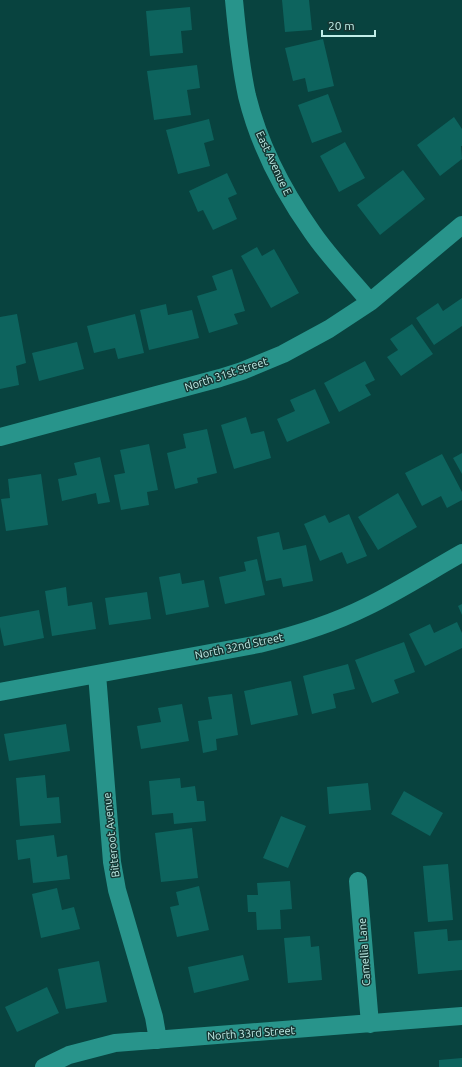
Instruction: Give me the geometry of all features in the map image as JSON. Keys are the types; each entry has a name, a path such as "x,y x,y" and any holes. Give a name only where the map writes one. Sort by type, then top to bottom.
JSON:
{"street":[{"name":"East Avenue E","path":"234,0 238,44 248,97 256,126 269,158 280,181 313,233 370,302"},
{"name":"North 31st Street","path":"0,437 220,378 242,371 283,354 329,329 370,302 462,225"},
{"name":"North 32nd Street","path":"0,692 259,644 314,628 366,607 462,553"},
{"name":"Bitteroot Avenue","path":"97,674 112,862 117,890 154,1017 158,1040"},
{"name":"Camellia Lane","path":"358,881 370,1024"},
{"name":"North 33rd Street","path":"44,1067 69,1055 92,1048 115,1044 462,1016"}],"building":[{"path":"282,0 309,0 312,30 285,32"},
{"path":"190,7 192,30 181,31 183,53 150,56 146,11"},
{"path":"323,39 334,86 308,92 305,78 293,81 285,48"},
{"path":"197,65 200,88 187,90 191,115 154,120 147,71"},
{"path":"328,94 342,132 312,143 298,105"},
{"path":"454,117 462,129 462,159 440,176 417,145"},
{"path":"209,119 214,140 204,143 210,166 178,174 166,130"},
{"path":"345,142 365,178 339,192 320,156"},
{"path":"403,170 425,199 380,235 357,205"},
{"path":"227,173 237,194 228,198 237,219 213,230 203,210 198,212 189,191"},
{"path":"257,247 262,256 274,249 299,293 271,308 241,256"},
{"path":"232,269 245,311 234,314 238,324 209,333 197,296 217,290 212,276"},
{"path":"462,298 462,326 434,345 416,318 438,303 443,311"},
{"path":"166,304 168,315 192,310 199,338 149,350 140,310"},
{"path":"17,314 26,363 16,366 19,385 0,389 0,317"},
{"path":"135,314 144,353 118,359 115,348 94,353 87,326"},
{"path":"412,324 433,354 401,376 387,357 398,350 390,339"},
{"path":"77,342 84,369 39,381 32,353"},
{"path":"365,361 375,380 365,385 371,395 339,412 324,383"},
{"path":"315,389 330,423 287,442 277,419 295,411 290,400"},
{"path":"246,417 251,434 264,431 271,458 234,469 221,425"},
{"path":"207,429 217,473 197,478 198,483 175,489 167,453 186,448 183,434"},
{"path":"149,444 158,490 147,492 149,505 121,510 114,475 125,473 120,450"},
{"path":"462,453 462,474 453,458"},
{"path":"442,454 462,492 462,500 447,508 441,496 422,506 405,473"},
{"path":"100,457 110,502 98,504 96,493 62,501 58,479 77,475 74,463"},
{"path":"41,474 48,525 6,531 1,499 10,498 8,479"},
{"path":"398,493 417,527 378,550 358,517"},
{"path":"349,514 367,556 347,564 342,552 320,561 304,524 325,515 329,523"},
{"path":"279,532 283,550 306,545 313,581 283,587 281,578 266,581 257,537"},
{"path":"257,559 265,595 225,604 219,577 246,571 244,562"},
{"path":"180,573 182,584 204,580 209,607 166,615 159,577"},
{"path":"66,587 68,606 92,602 96,629 52,636 45,591"},
{"path":"147,592 151,619 109,625 105,598"},
{"path":"462,604 462,615 458,606"},
{"path":"39,610 44,638 4,646 0,627 0,617"},
{"path":"457,622 462,633 462,648 425,666 409,634 430,624 434,633"},
{"path":"404,642 415,672 394,680 399,693 372,703 355,660"},
{"path":"348,664 355,689 333,694 336,708 312,714 303,676"},
{"path":"291,681 298,715 251,725 244,691"},
{"path":"232,694 238,735 216,739 217,750 203,753 198,721 212,719 208,697"},
{"path":"182,704 189,741 141,749 137,726 161,722 158,708"},
{"path":"66,724 70,751 9,761 4,734"},
{"path":"45,775 47,798 59,797 61,823 20,826 16,778"},
{"path":"180,778 181,788 195,786 197,801 204,801 206,821 174,824 173,813 152,815 149,781"},
{"path":"368,783 371,810 329,814 327,787"},
{"path":"404,791 443,813 430,836 391,814"},
{"path":"281,816 306,826 288,868 263,858"},
{"path":"192,828 198,878 161,882 155,833"},
{"path":"54,835 57,857 67,855 70,879 33,883 30,858 18,860 16,840"},
{"path":"448,864 453,920 428,922 423,866"},
{"path":"290,881 292,909 280,910 281,929 257,930 256,912 248,912 247,895 258,895 257,883"},
{"path":"199,886 209,930 177,937 170,907 179,905 176,892"},
{"path":"57,888 62,910 74,907 80,929 41,938 32,894"},
{"path":"447,929 448,941 462,940 462,970 418,974 414,932"},
{"path":"310,936 311,947 319,946 322,980 288,983 284,938"},
{"path":"243,955 249,980 194,993 188,967"},
{"path":"99,961 107,1002 66,1009 58,969"},
{"path":"47,987 59,1013 17,1032 5,1007"},
{"path":"462,1058 462,1067 439,1067 439,1060"}]}
